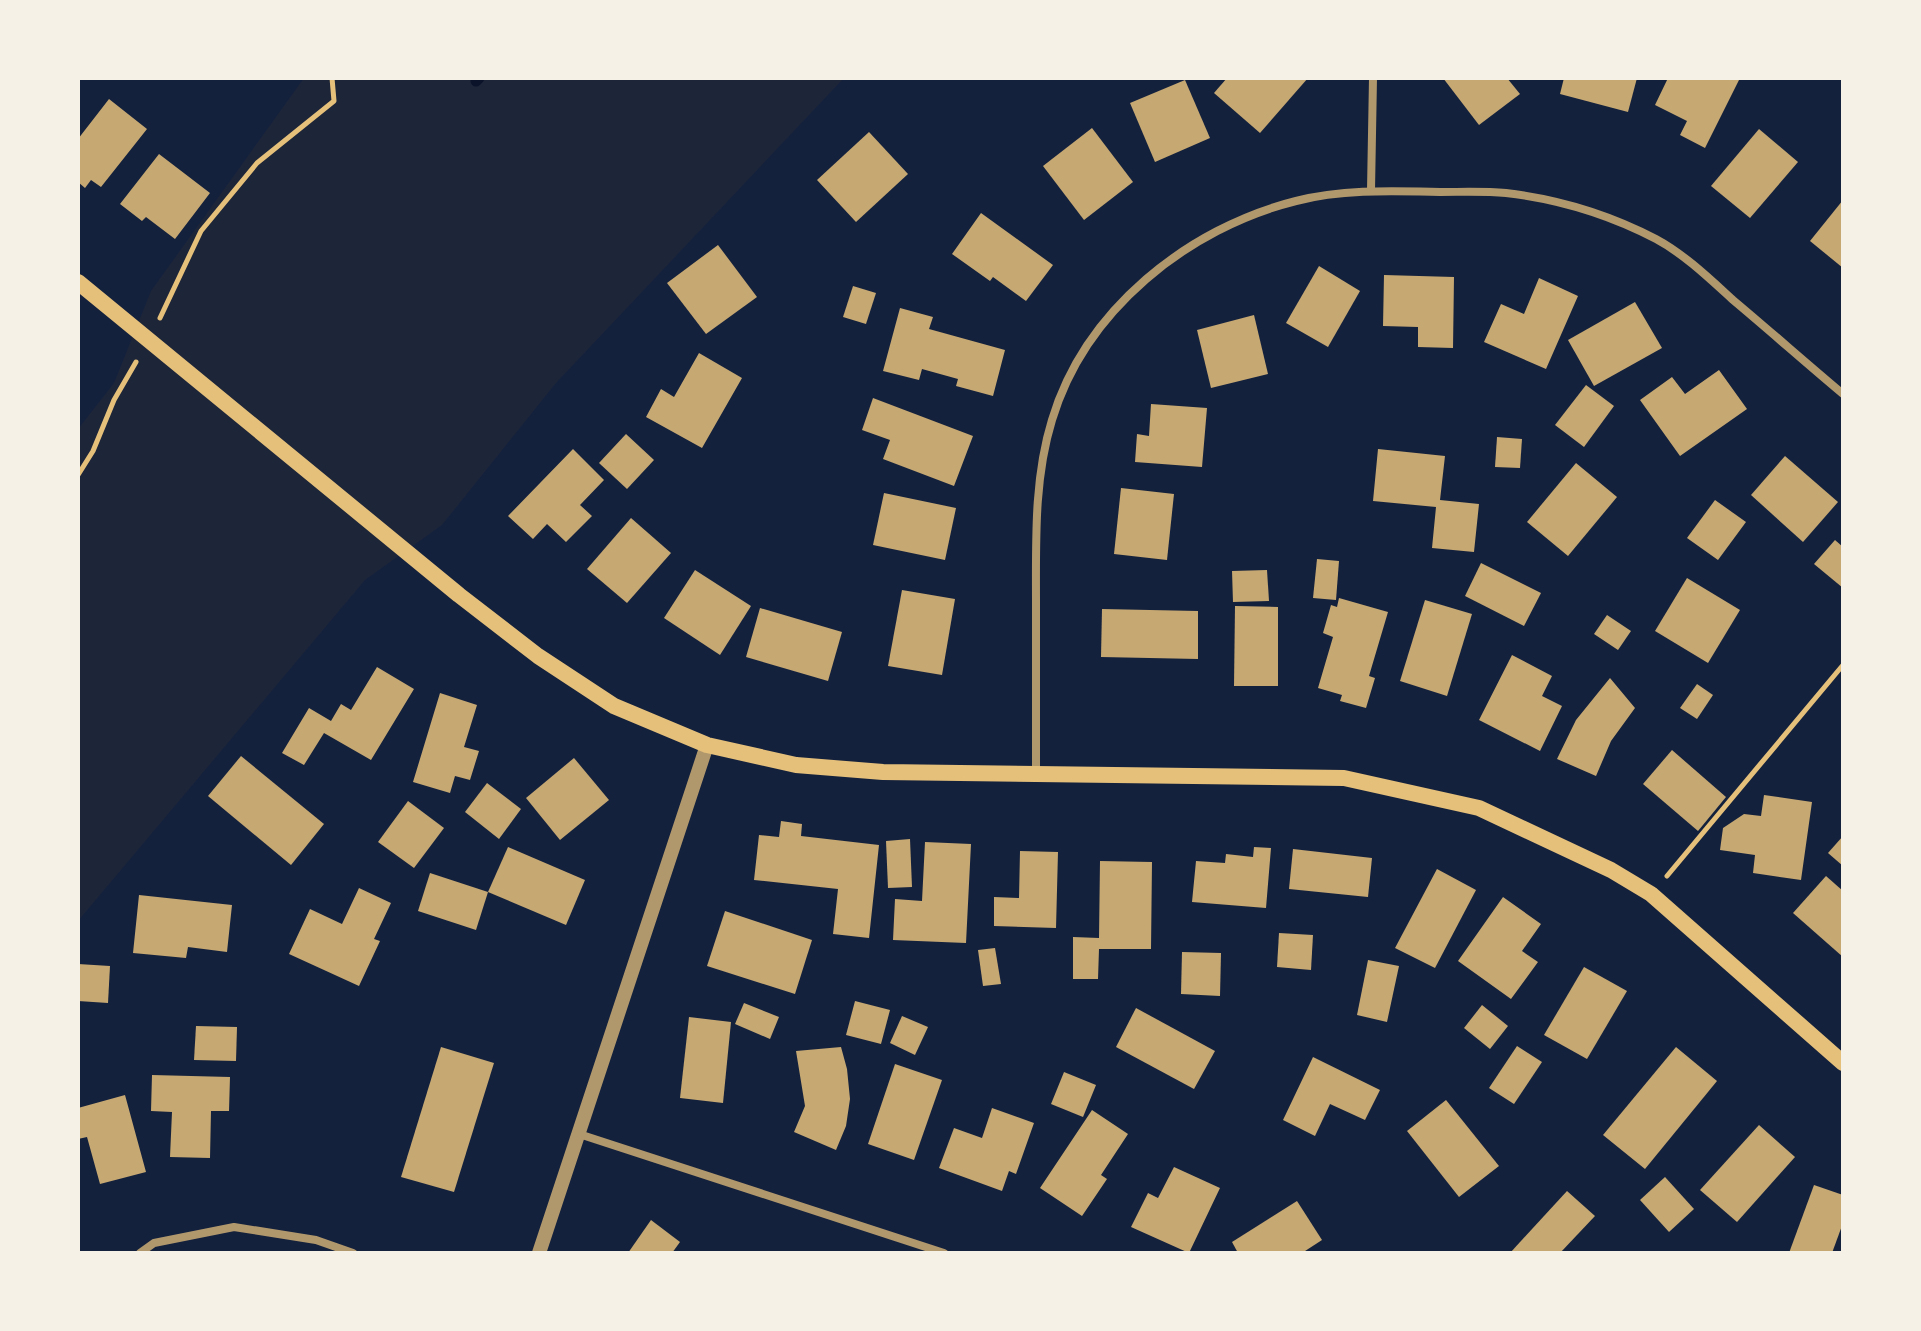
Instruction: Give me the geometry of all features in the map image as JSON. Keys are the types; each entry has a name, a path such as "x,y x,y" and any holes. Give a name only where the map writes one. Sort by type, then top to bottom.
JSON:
{"main road":[{"path":"78,282 459,595 538,656 614,706 707,745 796,765 883,772 1344,778 1479,808 1611,870 1651,894 1843,1063"}],"street":[{"path":"1371,190 1373,78"},
{"path":"1036,773 1038,492 1053,417 1074,368 1101,328 1134,289 1185,249 1240,218 1298,200 1371,190 1506,193 1564,204 1615,220 1659,241 1708,278 1843,394"},
{"path":"539,1253 707,745"},
{"path":"579,1134 944,1253"},
{"path":"140,1253 154,1243 234,1227 316,1240 353,1253"}],"path":[{"path":"78,475 93,451 114,400 149,340 201,231 257,163 334,101 332,78"},
{"path":"1651,894 1843,665"}],"shaded area":[{"path":"304,78 844,78 556,383 442,525 365,580 78,921 78,429 114,383 151,291"}],"building":[{"path":"1227,78 1308,78 1260,133 1214,93"},
{"path":"1443,78 1507,78 1520,94 1479,125"},
{"path":"1564,78 1637,78 1628,112 1560,94"},
{"path":"1668,78 1740,78 1705,148 1680,135 1687,121 1655,105"},
{"path":"1185,80 1210,138 1155,162 1130,103"},
{"path":"109,99 147,129 101,187 91,180 85,188 78,182 78,139"},
{"path":"1092,128 1133,182 1084,220 1043,166"},
{"path":"1759,129 1798,162 1750,218 1711,186"},
{"path":"869,132 908,174 856,222 817,180"},
{"path":"159,154 210,193 175,239 146,217 142,221 120,204"},
{"path":"1843,200 1843,268 1810,241"},
{"path":"981,213 1053,265 1026,301 993,277 990,281 952,254"},
{"path":"718,245 757,297 706,334 667,283"},
{"path":"1319,266 1360,291 1328,347 1286,323"},
{"path":"1384,275 1454,277 1453,348 1418,347 1418,327 1383,326"},
{"path":"1539,278 1578,296 1546,369 1484,342 1501,304 1524,314"},
{"path":"853,286 876,293 866,324 843,317"},
{"path":"1635,302 1662,348 1594,386 1568,340"},
{"path":"900,308 933,317 929,329 1005,350 993,396 956,386 958,379 922,369 919,380 883,371"},
{"path":"1254,315 1268,374 1211,388 1197,330"},
{"path":"699,353 742,378 702,448 646,417 661,389 674,397"},
{"path":"1719,370 1747,409 1680,456 1640,400 1672,377 1685,394"},
{"path":"1586,385 1614,406 1584,447 1555,425"},
{"path":"873,398 973,436 954,486 883,459 890,440 862,430"},
{"path":"1151,404 1207,408 1202,467 1135,462 1137,434 1149,436"},
{"path":"626,434 654,460 627,489 599,463"},
{"path":"1497,437 1522,439 1520,468 1495,467"},
{"path":"573,449 604,480 580,505 592,516 566,542 547,524 533,539 508,516"},
{"path":"1378,449 1445,456 1440,500 1479,504 1474,552 1432,548 1436,507 1373,501"},
{"path":"1785,456 1838,502 1803,542 1751,495"},
{"path":"1576,463 1617,497 1568,556 1527,522"},
{"path":"1121,488 1174,494 1167,560 1114,554"},
{"path":"884,493 956,508 945,560 873,545"},
{"path":"1715,500 1746,522 1718,560 1687,538"},
{"path":"631,518 671,553 627,603 587,569"},
{"path":"1835,540 1843,547 1843,588 1814,564"},
{"path":"1317,559 1339,561 1336,600 1313,598"},
{"path":"1481,563 1541,593 1524,626 1465,596"},
{"path":"695,570 751,606 720,655 664,618"},
{"path":"1267,570 1269,601 1233,602 1232,571"},
{"path":"1687,578 1740,610 1708,663 1655,631"},
{"path":"902,590 955,599 942,675 888,666"},
{"path":"1339,598 1388,612 1369,676 1375,678 1366,708 1340,701 1342,695 1318,688 1333,637 1323,633 1331,605 1337,607"},
{"path":"1425,600 1472,614 1447,696 1400,681"},
{"path":"1235,606 1278,607 1278,686 1234,686"},
{"path":"760,608 842,632 828,681 746,657"},
{"path":"1102,609 1198,611 1198,659 1101,657"},
{"path":"1607,615 1631,631 1618,650 1594,634"},
{"path":"1512,655 1552,676 1542,696 1562,706 1540,751 1479,720"},
{"path":"377,667 414,689 371,760 324,733 304,765 282,753 309,708 331,721 341,704 351,710"},
{"path":"1610,678 1635,708 1611,741 1596,776 1557,759 1576,720"},
{"path":"1697,684 1713,695 1697,719 1680,708"},
{"path":"440,693 477,705 464,747 479,751 470,780 455,776 450,793 413,782"},
{"path":"1672,750 1726,797 1698,831 1643,784"},
{"path":"241,756 324,824 291,865 208,796"},
{"path":"574,758 609,800 560,840 526,798"},
{"path":"487,783 521,809 499,839 465,812"},
{"path":"1764,795 1812,802 1801,880 1753,873 1755,855 1720,850 1723,828 1744,814 1761,816"},
{"path":"408,801 444,828 414,868 378,842"},
{"path":"781,821 802,824 801,836 879,845 869,938 833,934 838,889 754,880 759,835 779,837"},
{"path":"1843,836 1843,866 1828,853"},
{"path":"910,839 912,887 888,888 886,841"},
{"path":"925,842 971,844 966,943 893,940 895,899 922,901"},
{"path":"508,847 585,880 566,925 488,892"},
{"path":"1254,847 1271,848 1266,908 1192,902 1196,861 1225,863 1226,854 1253,857"},
{"path":"1293,849 1372,858 1368,897 1289,889"},
{"path":"1020,851 1058,852 1056,928 994,926 994,897 1019,898"},
{"path":"1100,861 1152,862 1151,949 1099,949 1098,979 1073,979 1073,937 1099,938"},
{"path":"1437,869 1476,890 1435,968 1395,948"},
{"path":"430,873 488,892 476,930 418,911"},
{"path":"1826,876 1843,891 1843,957 1793,913"},
{"path":"359,888 391,903 374,939 380,941 359,986 289,954 310,909 342,924"},
{"path":"139,895 232,905 227,952 188,947 186,958 133,953"},
{"path":"1503,897 1541,924 1522,951 1538,962 1511,999 1458,961"},
{"path":"725,911 812,940 795,994 707,966"},
{"path":"1279,933 1313,935 1311,970 1277,967"},
{"path":"995,948 1001,984 983,986 978,950"},
{"path":"1182,952 1221,953 1220,996 1181,994"},
{"path":"1368,960 1399,966 1387,1022 1357,1015"},
{"path":"78,964 110,966 108,1003 78,1001"},
{"path":"1584,967 1627,991 1587,1059 1544,1035"},
{"path":"855,1001 890,1010 881,1044 846,1035"},
{"path":"744,1003 779,1017 770,1039 735,1024"},
{"path":"1482,1005 1508,1026 1490,1049 1464,1028"},
{"path":"1136,1008 1215,1051 1194,1089 1116,1047"},
{"path":"902,1016 928,1027 915,1055 890,1043"},
{"path":"689,1017 731,1022 723,1103 680,1098"},
{"path":"196,1026 237,1027 236,1061 194,1060"},
{"path":"1517,1046 1542,1062 1514,1104 1489,1088"},
{"path":"441,1047 494,1063 454,1192 401,1177"},
{"path":"841,1047 850,1099 846,1126 836,1150 794,1132 805,1106 796,1051"},
{"path":"1676,1047 1717,1081 1645,1169 1603,1135"},
{"path":"1313,1057 1380,1090 1365,1120 1330,1104 1315,1136 1283,1120"},
{"path":"895,1064 942,1080 914,1160 868,1144"},
{"path":"1064,1072 1096,1085 1083,1117 1051,1104"},
{"path":"152,1075 230,1077 229,1111 211,1111 210,1158 170,1157 172,1112 151,1111"},
{"path":"125,1095 146,1172 100,1184 87,1137 78,1139 78,1108"},
{"path":"1446,1100 1499,1166 1459,1197 1407,1131"},
{"path":"992,1108 1034,1123 1016,1174 1009,1171 1002,1191 939,1168 954,1128 982,1138"},
{"path":"1092,1110 1128,1134 1101,1175 1107,1179 1082,1216 1040,1188"},
{"path":"1759,1125 1795,1157 1737,1222 1700,1190"},
{"path":"1174,1167 1220,1188 1189,1253 1131,1227 1148,1193 1158,1198"},
{"path":"1665,1177 1694,1209 1669,1232 1640,1200"},
{"path":"1814,1185 1843,1195 1843,1223 1832,1253 1789,1253"},
{"path":"1567,1191 1595,1216 1560,1253 1510,1253"},
{"path":"1297,1201 1322,1240 1302,1253 1238,1253 1232,1242"},
{"path":"651,1220 680,1242 672,1253 628,1253"}],"waterway":[{"path":"476,81 479,78"}]}
